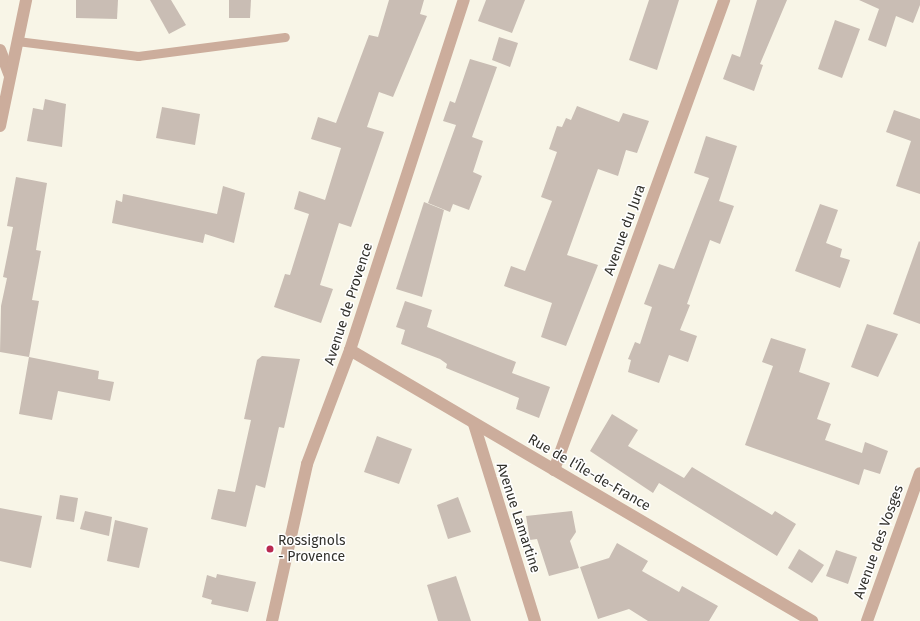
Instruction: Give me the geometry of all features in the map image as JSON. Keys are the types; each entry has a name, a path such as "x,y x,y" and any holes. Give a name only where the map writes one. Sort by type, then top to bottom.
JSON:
{"street":[{"path":"0,126 26,0"},
{"name":"Avenue de Provence","path":"272,621 307,464 350,350 464,0"},
{"name":"Avenue du Jura","path":"554,470 724,0"},
{"path":"0,50 10,75"},
{"name":"Rue de l'Île-de-France","path":"350,350 812,621"},
{"name":"Avenue Lamartine","path":"474,424 535,621"},
{"name":"Avenue des Vosges","path":"867,621 920,473"}],"lane":[{"path":"17,41 138,56 285,37"}],"building":[{"path":"76,0 118,0 117,19 76,18"},
{"path":"150,0 171,0 186,25 169,34"},
{"path":"229,0 251,0 250,18 229,18"},
{"path":"389,0 424,0 420,14 427,16 393,97 379,92 367,127 384,132 351,227 339,223 320,285 333,289 321,323 274,307 285,274 290,275 309,214 294,209 299,191 325,200 341,148 311,139 318,117 336,123 369,35 378,37"},
{"path":"486,0 525,0 512,33 478,21"},
{"path":"649,0 679,0 657,70 629,60"},
{"path":"757,0 787,0 760,64 763,65 754,91 723,79 732,54 740,57"},
{"path":"859,0 920,0 920,5 913,23 896,16 886,47 868,40 879,9"},
{"path":"835,20 860,29 842,78 818,69"},
{"path":"499,37 518,43 510,67 492,60"},
{"path":"470,59 497,67 472,137 483,141 473,172 482,176 469,210 453,204 450,212 428,203 456,125 443,121 450,101 455,103"},
{"path":"45,99 66,104 62,147 27,141 33,108 43,110"},
{"path":"577,106 619,122 623,113 649,121 637,153 626,150 618,176 598,169 567,255 598,265 566,346 541,337 552,303 504,286 511,266 525,271 552,201 541,197 557,152 549,149 557,126 562,127 566,118 571,120"},
{"path":"162,107 200,114 195,145 156,138"},
{"path":"894,110 920,119 920,194 896,186 911,141 886,132"},
{"path":"706,136 737,146 719,201 734,206 720,244 710,240 687,304 690,305 680,330 697,336 688,362 669,355 659,383 628,372 631,360 628,359 635,342 640,344 652,307 644,304 659,264 674,269 709,178 694,173"},
{"path":"16,177 47,183 36,250 41,251 32,300 39,301 29,357 0,352 1,306 7,278 3,277 13,227 7,226"},
{"path":"223,186 245,193 234,243 205,234 203,243 112,223 116,200 122,202 123,194 217,214"},
{"path":"424,202 444,210 422,297 396,289"},
{"path":"820,204 838,210 826,243 842,249 840,257 850,260 840,288 795,271"},
{"path":"919,241 920,242 920,324 893,314"},
{"path":"405,301 432,310 427,327 516,362 512,373 550,387 539,418 516,409 519,398 446,368 447,364 440,359 401,344 405,330 396,327"},
{"path":"867,324 898,334 878,377 851,367"},
{"path":"771,338 806,349 799,372 830,383 817,419 831,424 825,440 862,453 865,442 888,451 880,474 864,469 859,485 745,445 773,366 762,362"},
{"path":"262,356 300,359 284,428 279,427 265,488 256,485 246,527 211,519 218,489 235,492 251,420 244,419 257,360"},
{"path":"29,357 99,371 98,379 114,382 110,401 58,391 52,420 19,414"},
{"path":"612,414 638,430 628,446 684,478 692,467 772,515 775,511 796,524 777,556 659,483 653,493 590,451"},
{"path":"377,436 412,449 399,484 364,472"},
{"path":"60,495 78,498 74,522 56,519"},
{"path":"458,497 471,532 448,539 437,505"},
{"path":"0,508 42,516 31,568 0,561"},
{"path":"85,511 112,517 109,536 80,529"},
{"path":"572,511 576,532 570,541 579,568 549,576 537,539 530,540 526,516"},
{"path":"115,520 148,528 139,568 107,561"},
{"path":"617,543 648,561 642,571 679,592 682,586 718,606 709,621 648,621 629,609 598,619 580,567 609,558"},
{"path":"799,549 824,565 812,583 788,568"},
{"path":"836,550 857,557 848,584 826,576"},
{"path":"217,574 256,582 248,612 211,604 212,600 202,597 207,575 216,578"},
{"path":"456,576 471,621 438,621 427,585"}],"place":[{"name":"Rossignols - Provence","path":"270,549"}]}
